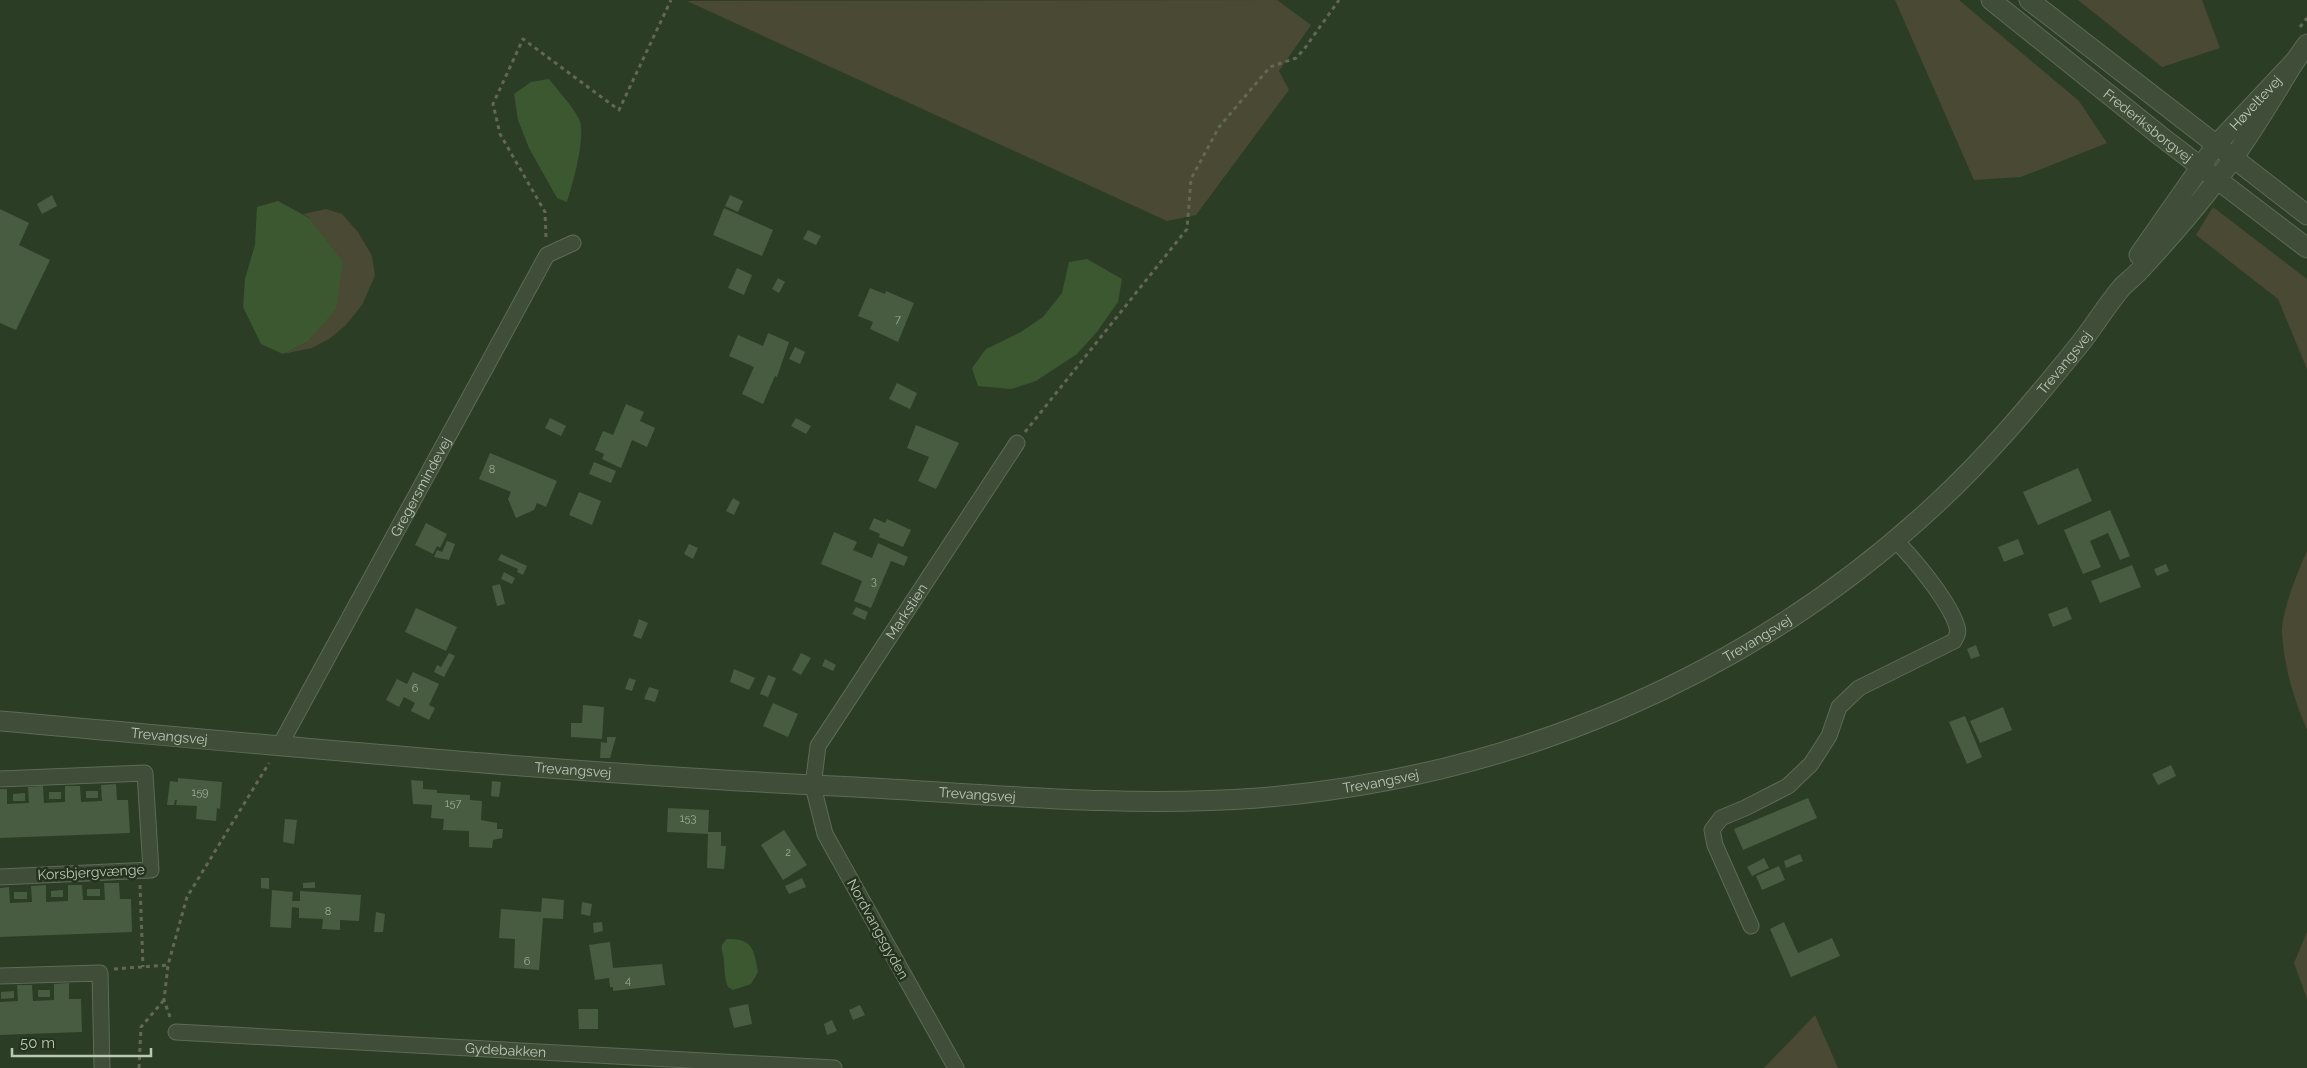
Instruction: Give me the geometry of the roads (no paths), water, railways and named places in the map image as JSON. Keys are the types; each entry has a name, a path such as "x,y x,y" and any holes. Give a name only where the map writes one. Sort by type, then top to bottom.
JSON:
{"street":[{"name":"Frederiksborgvej","path":"1991,0 2307,248"},
{"name":"Frederiksborgvej","path":"2029,0 2307,215"},
{"name":"Høveltevej","path":"2233,158 2255,127 2307,44"},
{"name":"Høveltevej","path":"2216,146 2295,61"},
{"name":"Trevangsvej","path":"2122,288 2135,260 2216,146"},
{"name":"Trevangsvej","path":"0,721 556,768 813,786 1062,798 1179,801 1258,798 1410,777 1520,746 1592,722 1677,685 1766,634 1840,584 1896,541 1988,453 2078,346 2122,288 2144,267 2218,179 2233,158"},
{"name":"Gregersmindevej","path":"280,745 547,254 573,243"},
{"name":"Markstien","path":"813,786 818,746 1017,443"},
{"path":"1751,926 1715,845 1712,830 1720,818 1745,808 1788,786 1811,764 1829,736 1839,707 1858,688 1954,641 1958,636 1957,627 1949,610 1922,571 1896,541"},
{"name":"Korsbjergvænge","path":"0,779 145,773 151,870 0,877"},
{"name":"Nordvangsgyden","path":"813,786 825,834 956,1068"},
{"path":"0,976 100,973 102,1068"},
{"name":"Gydebakken","path":"176,1032 834,1068"}]}
